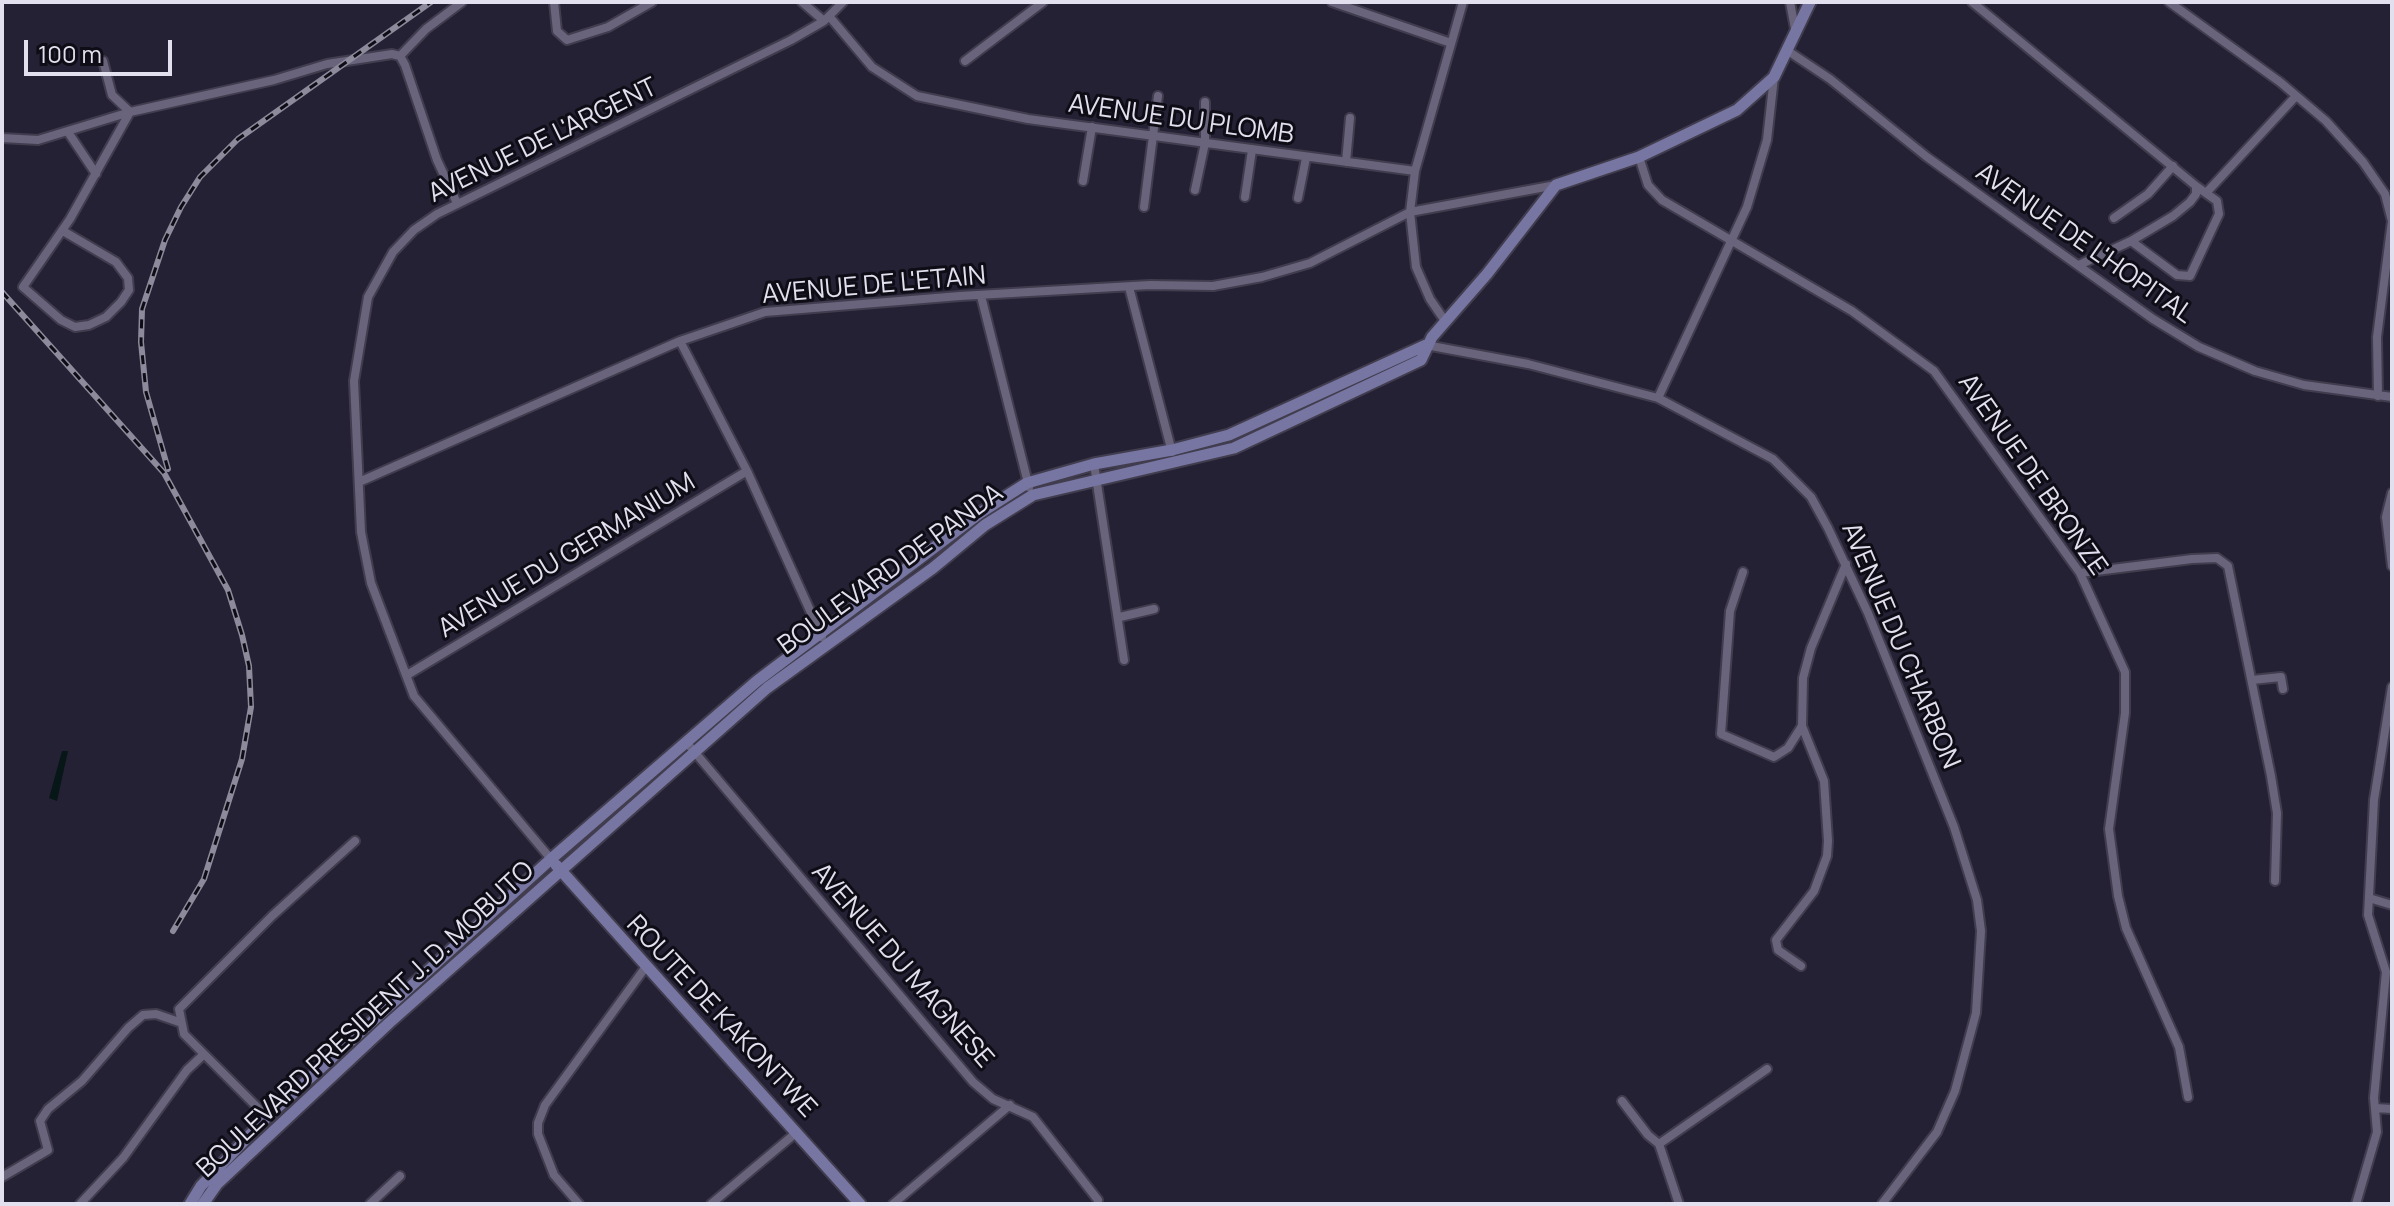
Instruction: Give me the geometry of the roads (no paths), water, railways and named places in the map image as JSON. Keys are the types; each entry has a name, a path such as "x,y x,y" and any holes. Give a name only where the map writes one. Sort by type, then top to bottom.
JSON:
{"street":[{"path":"2,138 38,140 130,112 355,57 400,56 426,29 462,2"},
{"path":"554,2 557,31 567,40 608,27 652,2"},
{"name":"AVENUE DU PLOMB","path":"802,2 826,18 872,67 906,91 942,102 1092,127 1415,171"},
{"name":"AVENUE DE L'ARGENT","path":"551,859 424,710 407,675 366,562 354,381 368,297 384,265 402,242 437,214 717,77 826,18 843,2"},
{"path":"965,61 1043,2"},
{"path":"1332,2 1352,5 1451,43"},
{"path":"1445,321 1430,299 1416,267 1410,212 1415,171 1463,2"},
{"path":"1790,2 1796,35"},
{"path":"1556,185 1639,157 1737,110 1774,77 1810,2"},
{"path":"1972,2 2217,201 2219,214 2193,272 2187,278 2159,264 2131,241"},
{"path":"2169,2 2326,121 2363,162 2385,194 2389,208 2390,258 2376,353 2378,396"},
{"name":"AVENUE DE L'HOPITAL","path":"1788,51 1830,79 1927,157 2153,319 2220,357 2304,385 2392,397"},
{"path":"400,56 437,160 457,203"},
{"path":"103,61 112,95 130,112"},
{"path":"1658,398 1734,242 1767,140 1774,77"},
{"path":"1144,207 1158,96"},
{"path":"2207,192 2296,96"},
{"path":"1195,190 1205,143 1205,102"},
{"path":"63,231 116,262 128,278 129,290 121,302 106,317 89,325 75,327 61,320 23,287 63,231 130,112"},
{"path":"1346,162 1350,118"},
{"path":"1083,181 1092,127"},
{"path":"68,132 96,174"},
{"path":"1245,197 1252,150"},
{"name":"AVENUE DE BRONZE","path":"1639,157 1655,194 1852,311 1934,371 2080,573 2125,672 2125,713 2109,829 2118,896 2126,928 2179,1047 2188,1097"},
{"path":"1298,198 1306,158"},
{"path":"2114,218 2148,194 2173,166"},
{"name":"AVENUE DE L'ETAIN","path":"359,482 680,341 765,312 1129,287 1213,286 1262,277 1310,263 1410,212 1556,185"},
{"name":"BOULEVARD DE PANDA","path":"551,859 767,688 933,568 985,525 1033,495 1234,448 1421,360 1426,345 1487,274 1556,185"},
{"path":"2079,265 2131,241 2183,207 2196,194 2196,186"},
{"path":"1129,287 1175,464"},
{"path":"981,296 1027,483 1033,495"},
{"path":"680,341 747,471 826,644"},
{"name":"BOULEVARD DE PANDA","path":"560,870 691,748 757,681 1027,483 1094,464 1172,450 1229,435 1426,345"},
{"name":"AVENUE DU CHARBON","path":"1426,345 1528,364 1658,398 1773,459 1811,497 1846,564 1954,827 1977,900 1981,931 1976,1013 1955,1091 1937,1132 1882,1204"},
{"path":"1364,372 1371,385"},
{"path":"1310,399 1316,412"},
{"path":"1094,464 1094,482 1120,617 1124,660"},
{"name":"AVENUE DU GERMANIUM","path":"407,675 747,471"},
{"path":"2392,493 2386,517 2392,566"},
{"path":"2080,573 2192,559 2222,560 2231,573 2277,813 2275,881"},
{"path":"1801,966 1781,952 1776,940 1814,891 1827,856 1828,841 1824,781 1802,726 1803,678 1811,648 1846,564"},
{"path":"1743,572 1730,611 1721,734 1774,757 1788,748 1802,726"},
{"path":"1120,617 1154,609"},
{"path":"2252,680 2281,677 2283,689"},
{"path":"2356,1204 2375,1140 2386,985 2381,950 2369,926 2369,898 2374,800 2392,687"},
{"name":"AVENUE DU MAGNESE","path":"691,748 973,1082 993,1099 1033,1117 1098,1200"},
{"path":"267,1117 241,1087 202,1056 184,1034 179,1022 179,1009 272,916 355,841"},
{"name":"ROUTE DE KAKONTWE","path":"551,859 645,968 860,1204"},
{"name":"BOULEVARD PRESIDENT J. D. MOBUTO","path":"203,1204 217,1184 345,1054 551,859"},
{"name":"BOULEVARD PRESIDENT J. D. MOBUTO","path":"190,1204 201,1186 267,1117 560,870"},
{"path":"2369,898 2392,905"},
{"path":"579,1204 554,1175 538,1134 538,1123 545,1105 645,968"},
{"path":"2,1177 48,1150 40,1121 48,1109 82,1081 128,1028 143,1015 156,1014 179,1022"},
{"path":"80,1204 123,1158 202,1056"},
{"path":"1659,1144 1767,1069"},
{"path":"1622,1101 1648,1135 1659,1144 1660,1156 1679,1204"},
{"path":"893,1204 1010,1105"},
{"path":"2375,1108 2392,1109"},
{"path":"711,1204 797,1132"},
{"path":"370,1204 400,1176"}],"railway":[{"path":"168,469 146,392 141,342 142,309 165,240 181,207 200,177 238,139 431,2"},
{"path":"2,292 164,473 228,590 242,635 249,666 251,707 242,759 204,879 173,931"}]}
